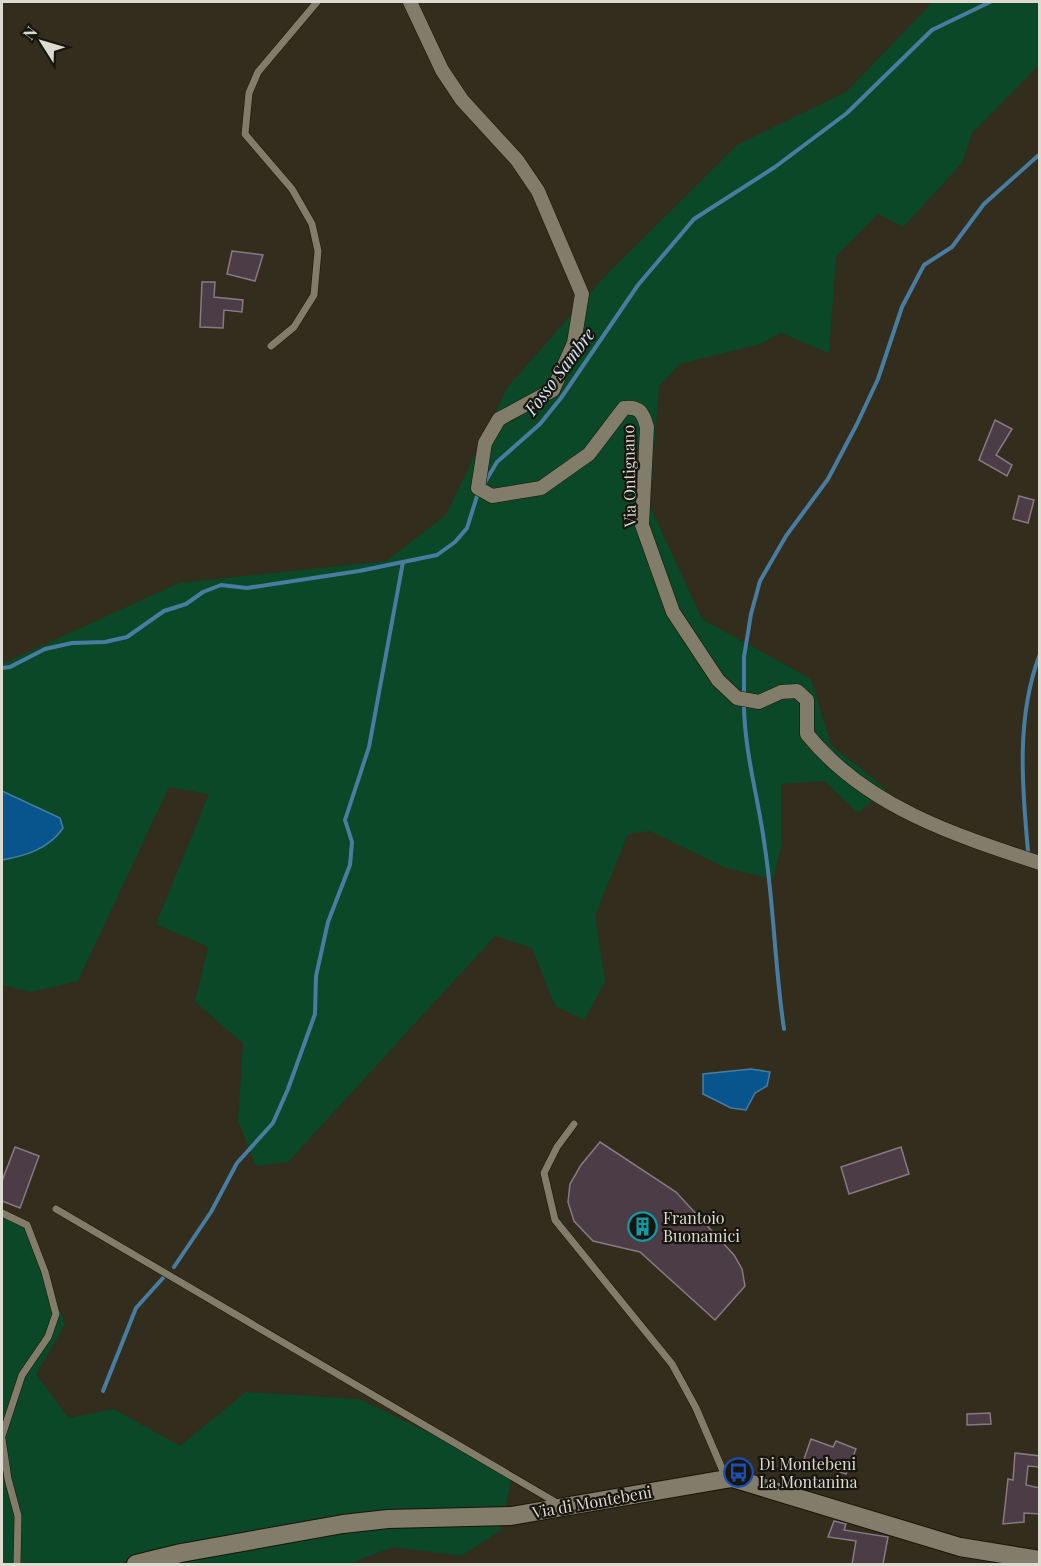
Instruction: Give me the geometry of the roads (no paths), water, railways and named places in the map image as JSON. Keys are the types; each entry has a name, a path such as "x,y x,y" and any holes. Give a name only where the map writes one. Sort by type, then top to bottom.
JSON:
{"street":[{"name":"Via Ontignano","path":"410,2 442,70 462,100 517,160 538,191 582,294 574,343 553,390 500,418 485,443 478,488 492,496 541,488 589,454 624,408 634,407 643,412 648,427 642,525 673,612 718,680 737,698 759,702 781,692 797,691 807,700 807,734 822,754 875,796 956,835 1040,863"},
{"name":"Via di Montebeni","path":"136,1564 215,1547 388,1519 511,1516 726,1478 750,1482 960,1548 1040,1560"}],"lane":[{"path":"271,346 294,327 314,295 318,251 312,225 292,189 245,134 249,93 258,72 317,2"},
{"path":"574,1124 556,1147 544,1173 555,1220 672,1364 696,1408 726,1478"},
{"path":"56,1209 565,1508"},
{"path":"2,1213 27,1225 45,1272 56,1314 48,1337 22,1375 2,1437 8,1479 18,1516 16,1564"}],"water":[{"path":"2,791 60,818 63,828 44,846 2,860"},
{"path":"751,1069 770,1072 767,1086 755,1093 746,1110 731,1108 703,1094 703,1074"}],"waterway":[{"name":"Fosso Sambre","path":"484,484 497,462 540,424 561,398 638,285 694,219 775,167 847,113 932,30 990,2"},
{"path":"744,696 744,657 751,614 760,581 786,536 828,479 857,424 878,379 902,307 924,265 952,247 984,204 1040,154"},
{"name":"Fosso Sambre","path":"2,668 10,667 45,649 72,643 105,642 127,637 164,611 186,604 203,592 221,585 247,588 359,571 437,555 455,542 467,528 478,493"},
{"path":"174,1267 211,1212 237,1163 273,1123 315,1014 316,976 328,922 350,865 352,842 345,820 369,747 403,562"},
{"path":"1028,851 1023,776 1024,726 1032,678 1040,654"},
{"path":"744,703 746,740 768,871 784,1029"},
{"path":"103,1391 136,1308 163,1278"}],"place":[{"name":"Frantoio Buonamici","path":"642,1227"},
{"name":"Di Montebeni La Montanina","path":"738,1473"}]}
